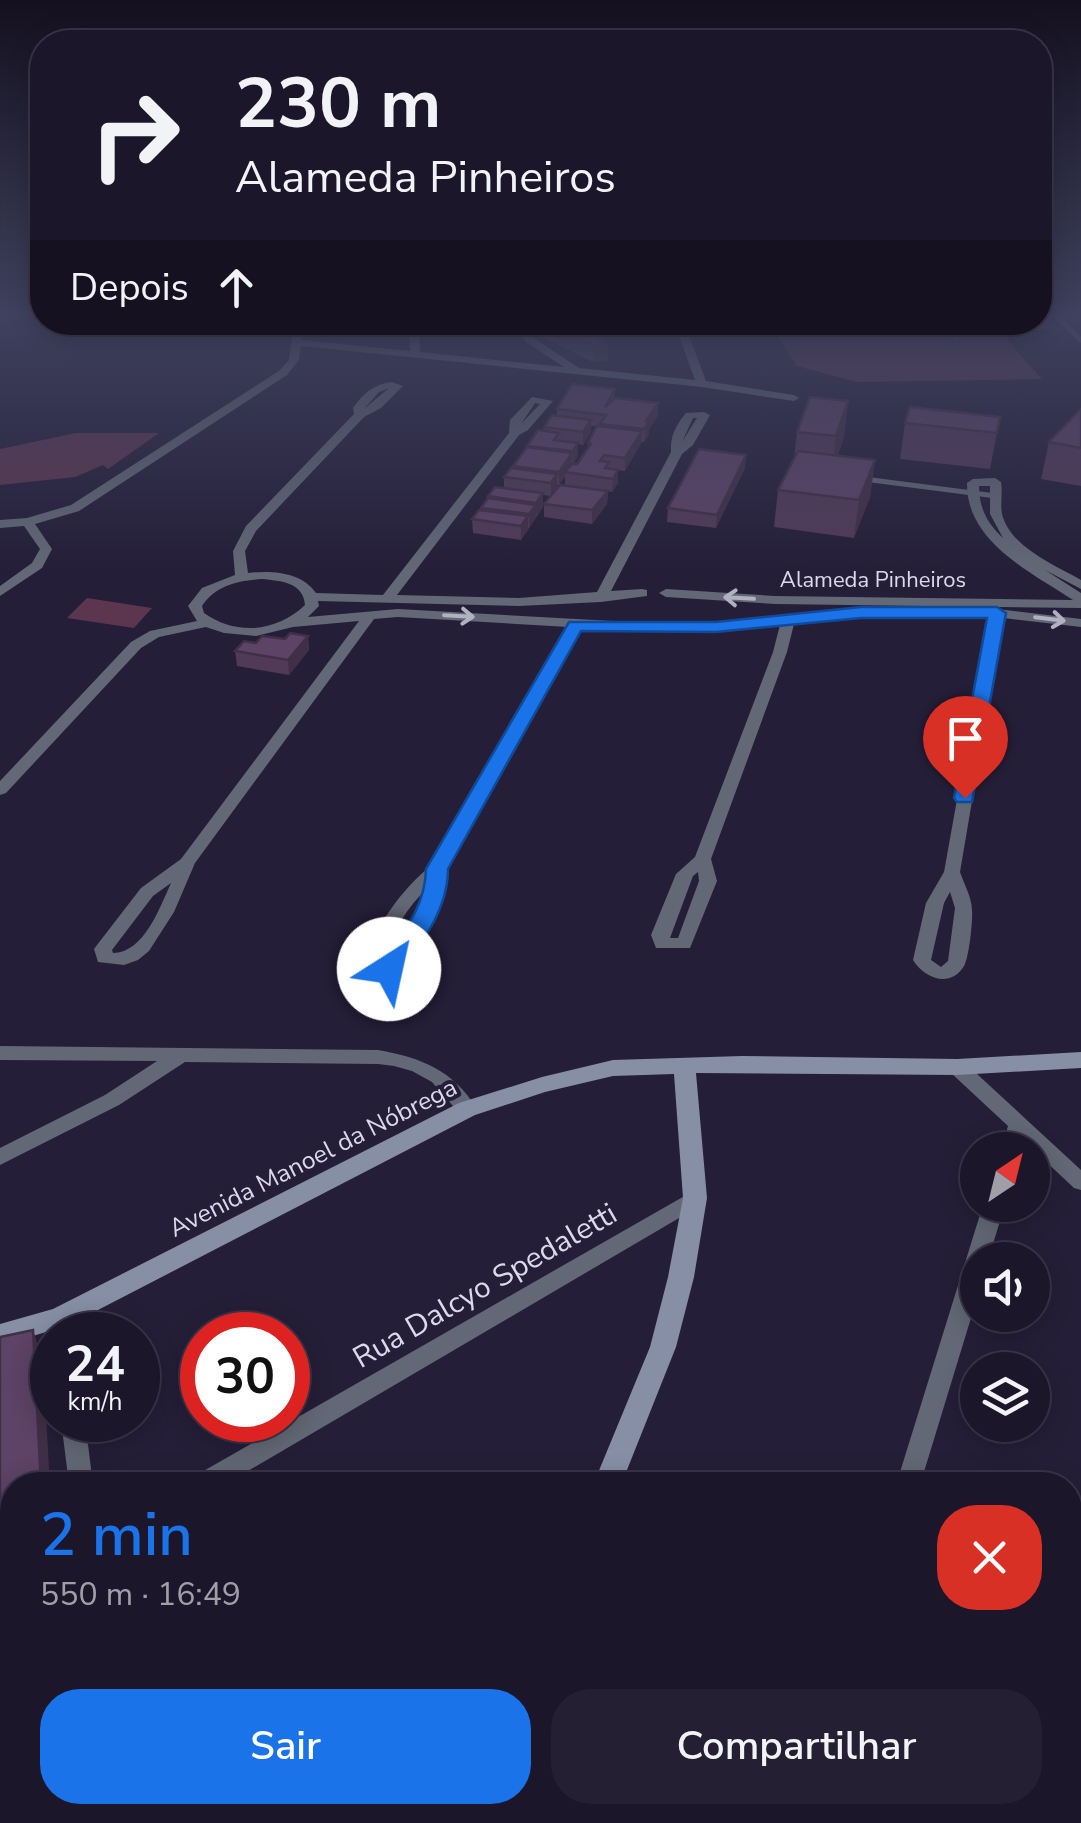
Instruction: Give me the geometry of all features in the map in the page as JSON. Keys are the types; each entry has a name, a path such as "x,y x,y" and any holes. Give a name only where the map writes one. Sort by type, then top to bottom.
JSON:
{"main road":[{"name":"Avenida Manoel da Nóbrega","path":"87,1312 467,1108 613,1068 957,1066 1081,1060"},
{"path":"612,1472 663,1347 695,1198 684,1065"},
{"name":"Avenida Manoel da Nóbrega","path":"0,1335 30,1331"}],"street":[{"path":"0,524 28,522 87,502 239,402"},
{"path":"242,577 239,551 244,537 360,415"},
{"path":"387,599 515,433"},
{"path":"601,598 677,452"},
{"path":"1081,585 1012,538 996,503 997,485 986,480 974,483 973,508 1004,546 1081,601"},
{"path":"973,508 996,503"},
{"path":"0,592 43,558 46,549 28,522"},
{"path":"206,623 196,606 200,596 224,581 280,577 307,588 313,597"},
{"path":"666,592 687,600 694,612 691,618 674,626"},
{"path":"313,597 519,602 642,593"},
{"path":"642,593 625,600 620,610 629,621 650,627"},
{"name":"Alameda Pinheiros","path":"642,593 775,600 1081,601"},
{"path":"292,623 304,615 313,597"},
{"name":"Alameda Pinheiros","path":"650,627 716,627 861,612 997,613 1081,623"},
{"path":"952,872 964,908 957,964 944,974 927,968 922,960 935,904 952,872 997,613"},
{"path":"0,790 136,644 155,634 206,623 237,632 371,614 650,627"},
{"path":"187,863 146,892 103,949 104,958 120,960 136,954 146,943 179,886 187,863 371,614"},
{"path":"704,859 780,652 788,620"},
{"path":"437,869 436,893 399,961 389,969 378,966 372,960 378,945 409,892 437,869 575,626"},
{"path":"0,1053 378,1057 420,1064 450,1084 467,1108"},
{"path":"0,1157 112,1100 180,1055"},
{"path":"957,1066 1081,1182"},
{"path":"1016,1132 1018,1127"},
{"name":"Rua Dalcyo Spedaletti","path":"224,1472 695,1198"},
{"path":"912,1472 989,1222"},
{"path":"76,1442 79,1472"}],"lane":[{"path":"848,477 971,492"}],"shaded area":[{"path":"76,433 159,433 108,469 103,465 75,477 0,485 0,449"},
{"path":"87,598 152,608 134,628 67,618"}],"building":[{"path":"561,402 608,402 605,407 610,402 658,403 644,429 600,424 606,415 557,409"},
{"path":"808,402 848,402 836,436 797,432"},
{"path":"910,407 1000,417 997,433 905,423"},
{"path":"1081,409 1081,448 1049,442"},
{"path":"552,415 591,420 583,432 544,427"},
{"path":"597,426 642,431 625,458 604,455 600,461 609,462 605,468 618,470 613,479 565,472 577,464 591,444 588,443"},
{"path":"538,430 559,433 554,440 578,443 573,451 527,446"},
{"path":"527,447 572,453 559,472 513,466"},
{"path":"699,449 746,455 717,515 668,508"},
{"path":"798,451 875,460 859,500 778,490"},
{"path":"511,468 557,474 551,483 504,477"},
{"path":"560,485 608,491 592,510 544,504"},
{"path":"495,487 543,493 536,503 488,496"},
{"path":"488,498 536,505 529,514 481,508"},
{"path":"479,510 528,516 521,526 472,519"},
{"path":"290,633 308,636 288,660 235,651 244,641 256,643 262,636 285,639"},
{"path":"30,1331 30,1442 39,1442 40,1472 0,1472 0,1337"}],"route":[{"path":"389,969 407,948 436,893 437,869 575,626 716,627 861,612 997,613 965,798"}]}
